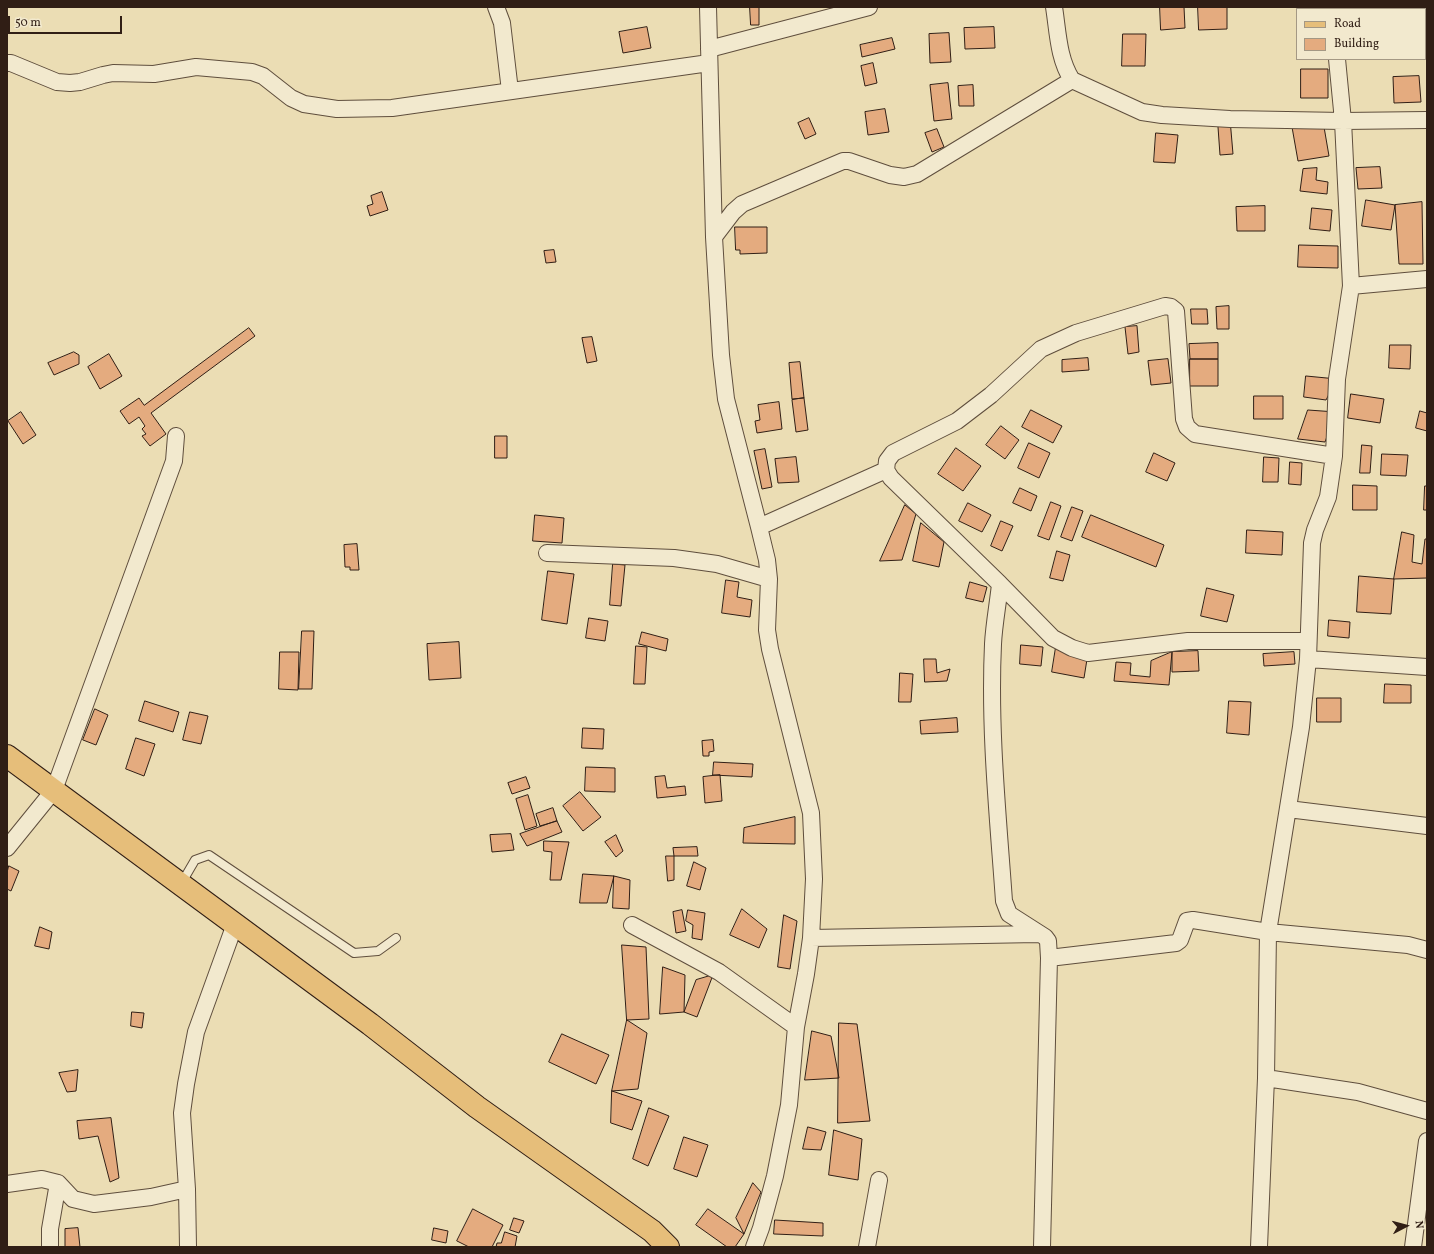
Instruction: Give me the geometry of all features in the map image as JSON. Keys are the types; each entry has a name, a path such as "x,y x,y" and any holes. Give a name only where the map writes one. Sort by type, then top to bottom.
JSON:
{"main road":[{"path":"7,756 370,1024 477,1107 652,1231 668,1247"}],"street":[{"path":"496,7 502,23 510,92"},
{"path":"708,7 714,237 721,355 726,399 759,527 769,579 767,630 770,649 811,813 814,879 811,938 796,1027 789,1105 775,1176 761,1228 754,1247"},
{"path":"7,63 11,63 57,82 70,83 80,82 113,73 154,74 196,67 252,72 263,76 291,98 304,104 337,109 392,108 510,92 709,56 869,7"},
{"path":"1054,7 1061,57 1072,80 1142,112 1162,116 1230,119 1343,121 1427,120"},
{"path":"1259,1247 1266,1078 1268,932 1301,727 1308,659 1312,543 1315,530 1328,496 1334,456 1337,379 1351,286 1343,121 1337,60"},
{"path":"714,237 733,212 742,204 843,161 849,161 890,175 904,177 917,174 1072,80"},
{"path":"1351,286 1427,279"},
{"path":"1308,641 1188,641 1088,653 1072,648 1053,638 891,478 886,470 887,461 893,453 957,421 992,395 1041,349 1076,333 1165,306 1171,307 1176,311 1184,419 1187,427 1195,434 1334,456"},
{"path":"7,848 54,790 174,461 176,436"},
{"path":"759,527 886,470"},
{"path":"547,553 674,558 717,564 769,579"},
{"path":"1000,584 994,643 992,695 994,753 1004,901 1009,914 1038,934 1045,937 1048,941 1049,958 1042,1247"},
{"path":"1308,659 1427,667"},
{"path":"1288,809 1427,826"},
{"path":"1049,958 1176,943 1180,940 1188,921 1193,920 1268,932 1408,945 1427,950"},
{"path":"188,1247 188,1188 182,1113 186,1084 196,1032 235,924"},
{"path":"632,925 719,972 796,1027"},
{"path":"811,938 1038,934"},
{"path":"1266,1078 1358,1092 1427,1111"},
{"path":"1413,1247 1427,1140"},
{"path":"7,1184 42,1179 58,1183 73,1199 94,1204 151,1197 188,1188"},
{"path":"867,1247 879,1180"},
{"path":"50,1247 50,1229 58,1183"}],"lane":[{"path":"181,884 195,860 209,855 354,953 378,951 396,938"}],"building":[{"path":"750,7 759,7 759,25 751,25"},
{"path":"1160,7 1184,7 1185,28 1161,30"},
{"path":"1198,7 1227,7 1227,29 1199,30"},
{"path":"647,27 651,48 623,53 619,32"},
{"path":"994,27 995,48 965,49 964,28"},
{"path":"949,33 951,62 930,63 929,34"},
{"path":"1123,34 1146,34 1145,66 1122,66"},
{"path":"892,38 895,49 862,57 860,45"},
{"path":"873,63 877,83 865,86 861,66"},
{"path":"1301,69 1328,69 1328,98 1301,98"},
{"path":"1419,76 1421,102 1394,103 1393,77"},
{"path":"948,83 952,119 934,121 930,85"},
{"path":"973,85 974,106 959,106 958,86"},
{"path":"885,109 889,132 868,135 865,112"},
{"path":"809,118 816,134 805,139 798,123"},
{"path":"1230,119 1233,154 1220,155 1218,127"},
{"path":"1323,121 1329,156 1298,161 1292,127"},
{"path":"937,129 944,147 932,152 925,133"},
{"path":"1156,133 1178,135 1175,163 1154,162"},
{"path":"1380,167 1382,188 1358,189 1356,168"},
{"path":"1317,168 1316,180 1328,182 1327,194 1300,191 1303,169"},
{"path":"382,192 388,210 370,216 367,206 373,204 371,196"},
{"path":"1366,200 1395,205 1391,230 1362,226"},
{"path":"1422,202 1423,264 1399,264 1395,205"},
{"path":"1265,206 1265,231 1237,231 1236,207"},
{"path":"1312,208 1332,210 1330,231 1310,229"},
{"path":"735,227 767,227 767,253 740,254 740,250 736,250"},
{"path":"1299,245 1338,246 1338,268 1298,267"},
{"path":"554,250 556,262 546,263 544,251"},
{"path":"1229,306 1229,329 1217,329 1216,307"},
{"path":"1191,309 1207,309 1208,324 1192,324"},
{"path":"1137,326 1139,352 1128,354 1125,327"},
{"path":"249,328 255,336 151,413 166,434 150,446 142,436 146,434 142,429 145,426 139,417 129,424 120,411 139,398 144,405"},
{"path":"592,337 597,361 587,363 582,338"},
{"path":"1218,343 1218,359 1190,359 1189,344"},
{"path":"1390,345 1411,345 1410,369 1389,368"},
{"path":"74,352 79,355 79,364 54,375 48,363"},
{"path":"109,354 122,376 100,389 88,367"},
{"path":"1088,358 1089,370 1062,372 1062,360"},
{"path":"1168,359 1171,383 1151,385 1148,361"},
{"path":"1190,359 1218,359 1218,386 1190,386"},
{"path":"800,362 804,398 792,399 789,363"},
{"path":"1306,376 1337,379 1326,400 1304,397"},
{"path":"1351,394 1384,399 1380,423 1348,418"},
{"path":"1254,396 1283,396 1283,419 1254,419"},
{"path":"804,398 808,430 796,432 792,400"},
{"path":"779,402 782,429 757,433 755,421 760,420 758,405"},
{"path":"1031,410 1062,426 1053,443 1022,427"},
{"path":"1308,410 1336,412 1325,442 1298,439"},
{"path":"1420,411 1427,413 1427,431 1416,428"},
{"path":"21,412 36,435 23,444 8,421"},
{"path":"1001,426 1019,440 1005,459 986,445"},
{"path":"495,436 507,436 507,458 495,458"},
{"path":"1029,443 1050,453 1039,478 1018,468"},
{"path":"1362,445 1372,446 1370,473 1360,473"},
{"path":"956,448 981,466 963,491 938,474"},
{"path":"765,449 772,487 762,489 754,451"},
{"path":"1154,453 1175,463 1167,481 1146,472"},
{"path":"1382,454 1408,455 1406,476 1381,475"},
{"path":"796,457 799,482 778,483 775,459"},
{"path":"1264,457 1279,458 1278,482 1263,482"},
{"path":"1290,462 1302,463 1301,485 1289,484"},
{"path":"1353,485 1377,486 1377,510 1353,510"},
{"path":"1425,486 1427,486 1427,510 1424,510"},
{"path":"1020,488 1037,496 1031,511 1013,503"},
{"path":"1051,502 1061,506 1049,540 1038,536"},
{"path":"968,503 991,515 982,532 959,521"},
{"path":"905,505 916,514 902,560 880,561"},
{"path":"1072,507 1083,511 1072,541 1061,537"},
{"path":"535,515 564,518 562,543 533,541"},
{"path":"1091,515 1164,545 1156,567 1082,537"},
{"path":"1001,521 1013,526 1002,551 991,546"},
{"path":"921,523 944,542 939,567 913,561"},
{"path":"1247,530 1283,532 1282,555 1246,553"},
{"path":"1402,532 1414,535 1412,562 1422,564 1425,539 1427,539 1427,578 1394,579"},
{"path":"357,544 359,570 350,570 350,567 345,567 344,545"},
{"path":"1057,551 1070,555 1063,581 1050,578"},
{"path":"613,564 625,565 621,606 610,605"},
{"path":"548,571 574,574 567,624 542,620"},
{"path":"1359,576 1394,579 1391,614 1357,612"},
{"path":"726,580 739,582 737,597 752,600 750,617 722,613"},
{"path":"970,582 987,587 983,602 966,598"},
{"path":"1207,588 1234,595 1227,622 1201,616"},
{"path":"589,618 608,621 605,641 586,638"},
{"path":"1329,620 1350,622 1349,638 1328,636"},
{"path":"302,631 314,631 312,689 299,689"},
{"path":"642,632 668,639 666,651 639,644"},
{"path":"459,642 461,678 429,680 427,644"},
{"path":"1021,645 1043,647 1041,666 1020,664"},
{"path":"636,646 647,647 645,684 634,684"},
{"path":"1056,647 1088,653 1084,678 1052,672"},
{"path":"1198,651 1199,671 1172,672 1172,652"},
{"path":"280,652 299,652 298,690 279,689"},
{"path":"1172,652 1169,685 1114,681 1116,662 1131,663 1130,675 1150,677 1151,661"},
{"path":"1294,652 1295,664 1264,666 1263,654"},
{"path":"924,659 936,659 937,673 950,669 947,681 925,682"},
{"path":"900,673 913,674 911,702 899,702"},
{"path":"1385,684 1411,685 1411,703 1384,703"},
{"path":"1317,698 1341,698 1341,722 1317,722"},
{"path":"145,701 179,712 173,732 139,721"},
{"path":"1229,701 1251,702 1249,735 1227,733"},
{"path":"95,709 108,715 96,745 83,740"},
{"path":"190,712 208,716 201,744 183,740"},
{"path":"957,718 958,732 921,734 920,721"},
{"path":"583,728 604,729 603,749 582,748"},
{"path":"136,738 155,744 144,776 126,769"},
{"path":"713,740 714,751 709,752 709,756 703,756 702,741"},
{"path":"714,762 753,764 752,777 713,775"},
{"path":"586,767 615,768 615,792 585,791"},
{"path":"720,775 722,801 705,803 703,777"},
{"path":"665,776 667,788 685,786 686,795 657,798 655,777"},
{"path":"526,777 530,788 512,794 508,783"},
{"path":"580,792 601,817 583,831 563,806"},
{"path":"528,795 537,826 525,830 516,799"},
{"path":"553,808 557,821 540,826 536,814"},
{"path":"795,817 795,844 743,843 744,828"},
{"path":"557,821 562,832 527,846 520,834"},
{"path":"511,834 514,850 492,852 490,835"},
{"path":"616,835 623,851 616,857 605,842"},
{"path":"544,841 569,842 561,880 550,880 552,852 544,851"},
{"path":"697,847 698,856 674,856 673,848"},
{"path":"666,856 674,856 674,880 668,881"},
{"path":"694,862 706,868 700,890 687,886"},
{"path":"9,866 19,871 11,891 7,889 7,873"},
{"path":"583,874 614,876 607,903 580,903"},
{"path":"614,876 630,880 629,909 613,908"},
{"path":"742,909 767,929 759,948 730,935"},
{"path":"682,910 686,931 676,933 673,912"},
{"path":"688,910 705,913 702,940 692,938 693,925 686,921"},
{"path":"784,915 797,921 790,969 778,967"},
{"path":"40,927 52,932 49,949 35,946"},
{"path":"622,945 646,947 649,1019 627,1020"},
{"path":"663,967 685,975 684,1012 660,1014"},
{"path":"713,975 697,1017 684,1012 696,980"},
{"path":"132,1012 144,1013 142,1028 131,1026"},
{"path":"627,1020 647,1033 638,1089 612,1091"},
{"path":"839,1023 857,1024 870,1121 838,1123"},
{"path":"812,1031 831,1036 839,1078 805,1080"},
{"path":"562,1034 609,1055 596,1084 549,1062"},
{"path":"78,1070 76,1091 67,1092 59,1073"},
{"path":"612,1091 642,1101 632,1130 611,1123"},
{"path":"649,1108 669,1116 648,1166 633,1159"},
{"path":"111,1118 119,1178 110,1182 98,1136 79,1139 77,1121"},
{"path":"808,1127 826,1132 821,1150 803,1149"},
{"path":"834,1130 862,1139 858,1180 829,1175"},
{"path":"684,1137 708,1145 697,1177 674,1169"},
{"path":"753,1183 761,1192 744,1234 736,1218"},
{"path":"473,1209 503,1225 492,1247 469,1247 457,1241"},
{"path":"708,1209 744,1234 735,1247 727,1247 696,1225"},
{"path":"514,1218 524,1221 519,1233 510,1230"},
{"path":"775,1220 823,1223 823,1236 774,1234"},
{"path":"78,1228 80,1247 65,1247 65,1229"},
{"path":"434,1228 448,1231 446,1243 432,1240"},
{"path":"505,1232 517,1236 515,1247 496,1247 497,1243 501,1243"}]}
